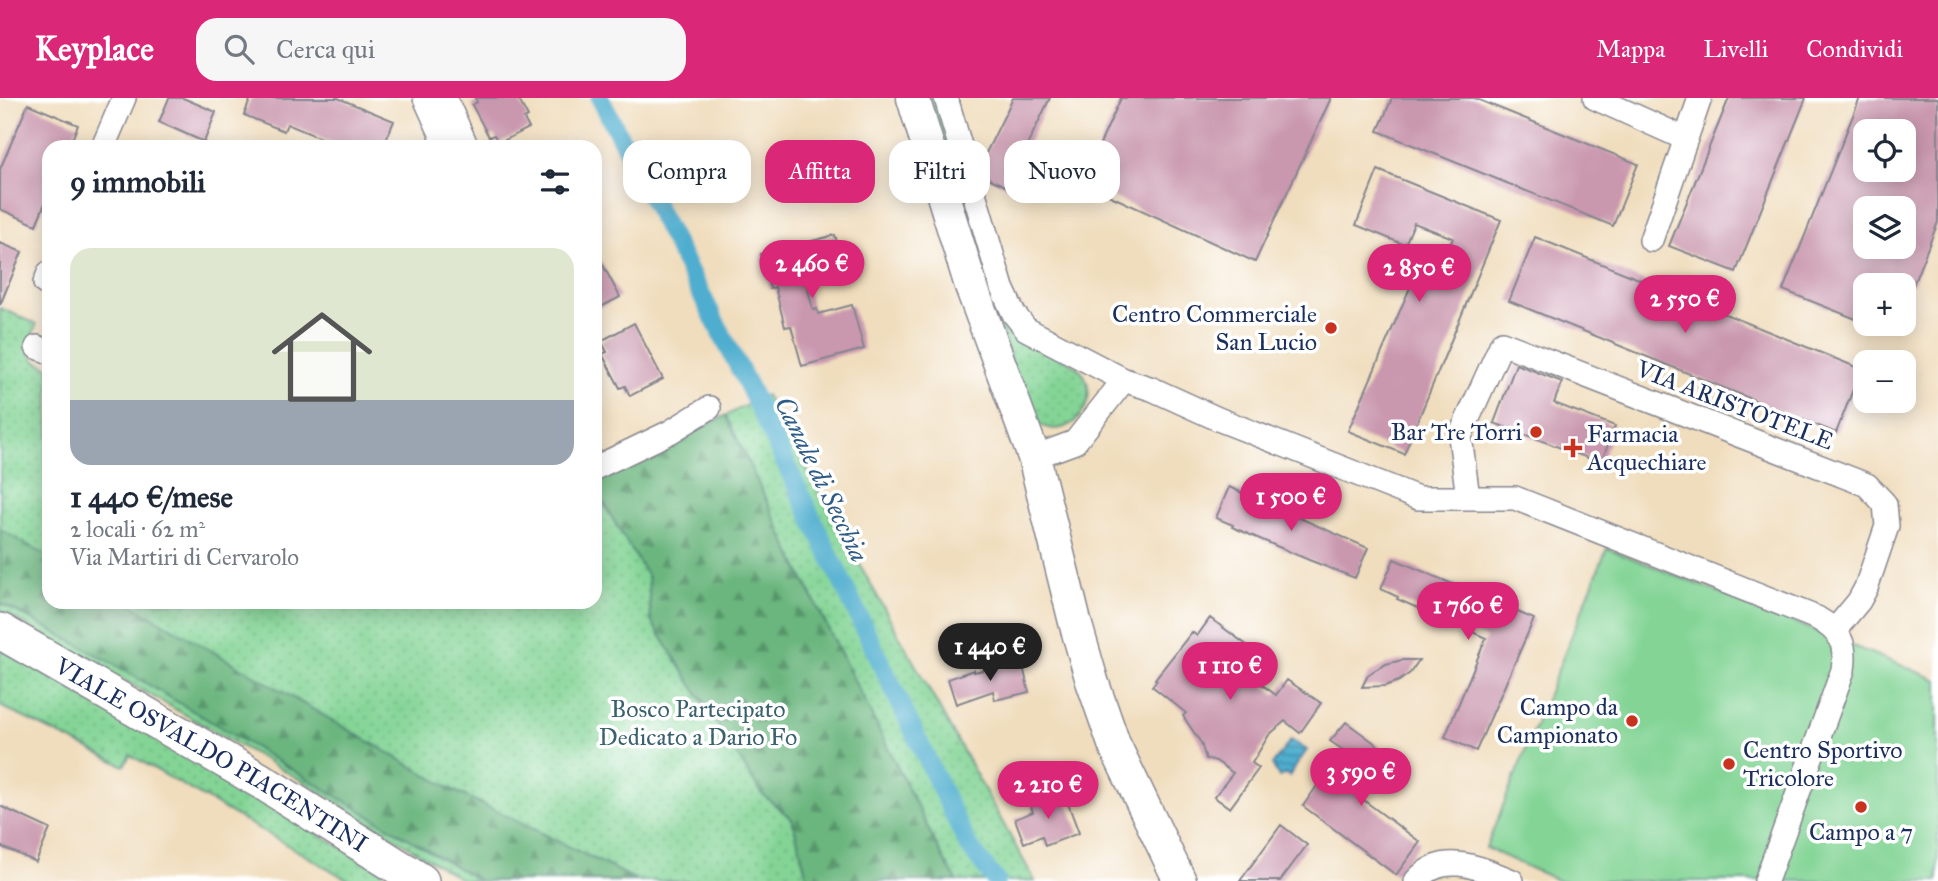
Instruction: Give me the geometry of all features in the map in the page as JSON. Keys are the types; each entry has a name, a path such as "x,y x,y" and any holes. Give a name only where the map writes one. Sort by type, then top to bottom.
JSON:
{"main road":[{"path":"913,98 971,286 1034,457 1074,622 1114,744 1180,881"},
{"name":"VIALE OSVALDO PIACENTINI","path":"0,631 250,774 421,881"}],"street":[{"path":"106,140 124,98"},
{"path":"425,98 444,140"},
{"path":"445,98 464,140"},
{"path":"946,98 1002,288 1014,314 1026,329 1124,380 1418,498 1515,498 1817,618 1835,630 1844,646 1843,670 1766,881"},
{"path":"1595,98 1686,139"},
{"path":"1651,240 1700,98"},
{"name":"VIA ARISTOTELE","path":"1468,498 1460,436 1502,343 1867,485 1885,504 1887,526 1866,588 1835,630"},
{"path":"1034,457 1075,442 1124,380"},
{"path":"602,465 670,432 709,408"},
{"path":"1416,881 1432,868 1451,864 1472,865 1512,881"}],"green space":[{"path":"926,98 936,98 950,140 940,140"},
{"path":"960,203 970,203 1010,327 1074,365 1087,381 1089,393 1081,415 1062,428 1050,428 1037,423 1025,405"},
{"name":"Bosco Partecipato Dedicato a Dario Fo","path":"0,308 37,324 27,348 35,361 42,364 42,609 602,609 602,479 766,395 1035,881 464,881 304,782 0,610"},
{"path":"726,415 800,572 957,881 808,881 792,819 762,794 651,621 648,577 602,501 602,479"},
{"path":"0,529 42,553 42,609 139,609 453,790 639,881 480,881 105,659 0,603"},
{"name":"Centro Sportivo Tricolore","path":"1607,548 1938,680 1938,881 1559,881 1486,848"},
{"path":"0,649 114,711 397,881 350,881 130,755 124,766 0,706"}],"water":[{"path":"1291,740 1307,750 1289,776 1287,774 1279,777 1272,765"}],"building":[{"path":"169,98 183,98 216,112 205,140 159,122"},
{"path":"251,98 338,98 394,121 386,140 325,140 287,124 284,131 244,115"},
{"path":"475,98 518,98 528,117 524,119 529,128 505,140 497,140 494,135 489,137 472,105 477,102"},
{"path":"1013,98 1050,98 1030,140 1004,140 1004,186 990,179 990,145"},
{"path":"1121,98 1331,98 1255,262 1120,200 1120,140 1102,140"},
{"path":"1392,98 1474,98 1638,164 1613,226 1378,131"},
{"path":"1729,98 1806,98 1736,272 1669,246"},
{"path":"1860,98 1938,98 1938,222 1916,277 1916,273 1853,273 1853,318 1783,290"},
{"path":"28,104 78,125 72,140 42,140 42,211 36,225 0,209 0,169"},
{"path":"1378,170 1501,220 1404,454 1348,431 1418,269 1437,277 1453,238 1414,223 1405,245 1356,225"},
{"path":"835,235 845,271 806,281 813,310 817,309 818,314 852,305 864,349 802,366 791,326 785,327 775,287 770,289 761,254"},
{"path":"1535,237 1853,366 1853,389 1836,433 1509,301"},
{"path":"0,243 22,252 0,305"},
{"path":"602,263 620,297 602,306"},
{"path":"634,323 663,379 630,396 625,386 620,388 602,354 607,352 602,340"},
{"path":"1516,364 1562,382 1554,403 1615,426 1601,463 1494,423"},
{"path":"1229,487 1368,548 1355,578 1216,518"},
{"path":"1394,559 1534,619 1476,751 1445,737 1486,638 1397,599 1398,597 1381,589"},
{"path":"1210,618 1263,657 1249,675 1276,695 1287,680 1321,703 1300,733 1285,721 1269,735 1252,763 1259,768 1230,808 1214,797 1233,773 1216,761 1206,759 1201,743 1183,716 1186,713 1152,686 1192,632 1197,636"},
{"path":"1402,660 1419,660 1410,673 1399,681 1385,686 1362,687 1368,675 1375,670"},
{"path":"1022,662 1029,692 995,700 993,691 956,704 948,679 974,670"},
{"path":"1346,722 1380,747 1362,799 1420,842 1396,875 1303,806 1326,773 1350,791 1368,767 1330,741"},
{"path":"1064,793 1079,833 1045,846 1042,836 1024,843 1015,819 1033,812 1030,804"},
{"path":"0,806 50,829 36,862 0,846"},
{"path":"1281,825 1307,845 1280,881 1240,881"}],"waterway":[{"name":"Canale di Secchia","path":"600,98 748,385 968,845 996,881"}],"place":[{"name":"Centro Commerciale San Lucio","path":"1331,328"},
{"name":"Bar Tre Torri","path":"1536,432"},
{"name":"Farmacia Acquechiare","path":"1573,448"},
{"name":"Campo da Campionato","path":"1632,721"},
{"name":"Centro Sportivo Tricolore","path":"1729,764"},
{"name":"Campo a 7","path":"1861,807"}]}
